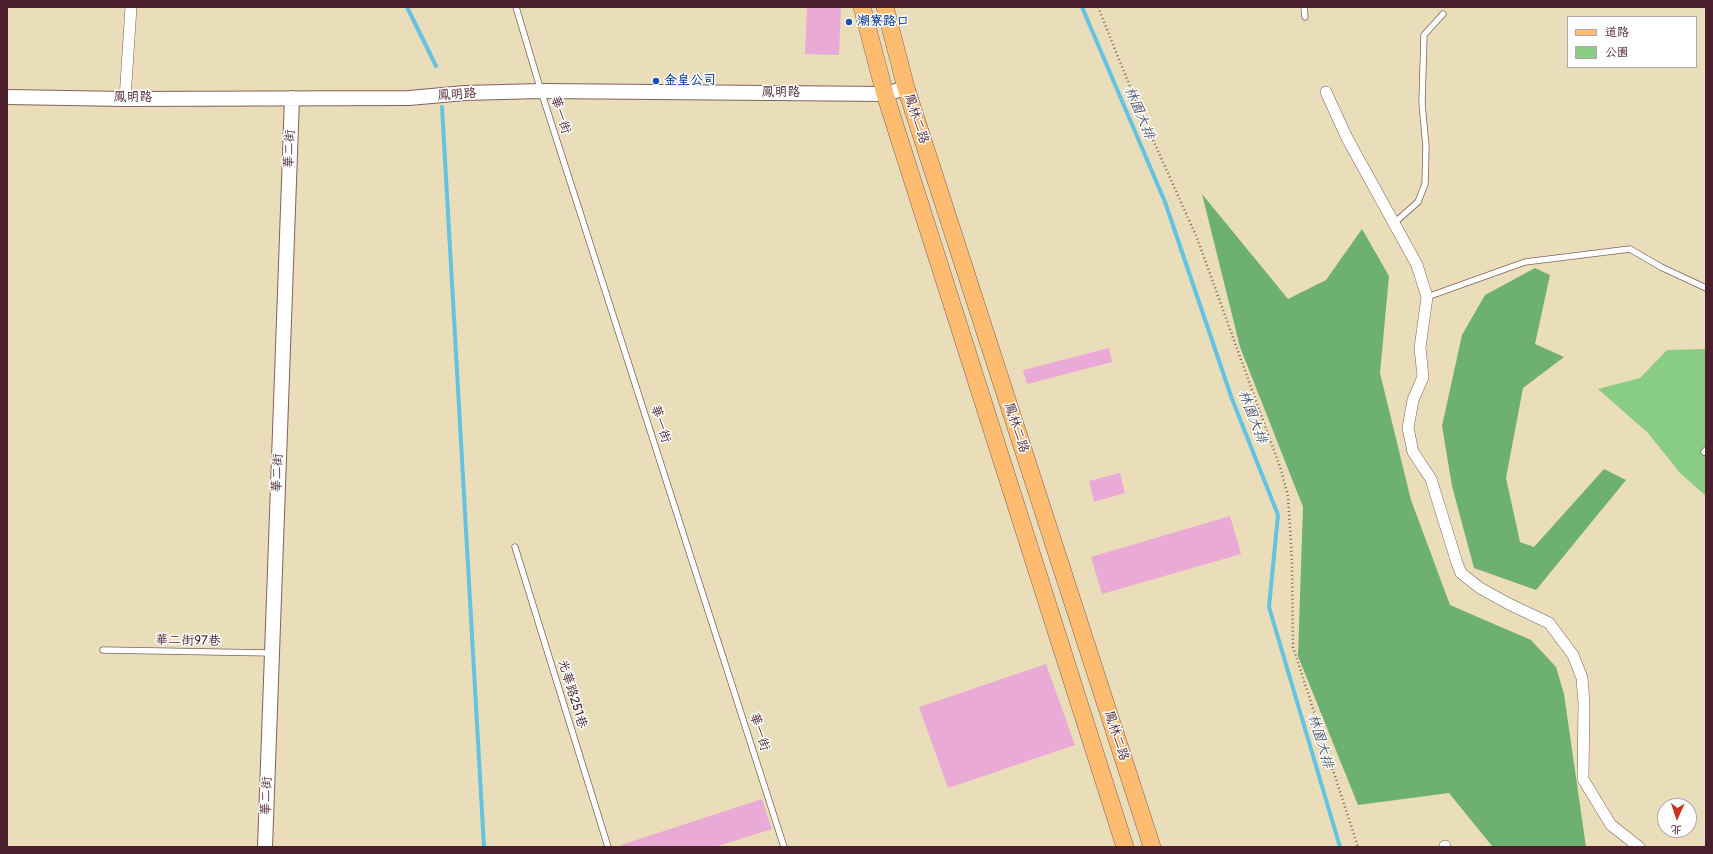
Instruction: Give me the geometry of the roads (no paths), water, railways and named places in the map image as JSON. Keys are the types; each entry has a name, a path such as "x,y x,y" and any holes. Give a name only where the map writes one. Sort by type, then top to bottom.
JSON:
{"main road":[{"name":"鳳林二路","path":"862,7 885,94 1125,847"},
{"name":"鳳林二路","path":"884,7 906,88 1152,847"}],"street":[{"path":"125,99 131,7"},
{"name":"鳳明路","path":"7,96 125,99 409,98 465,93 541,91 885,94 906,88"},
{"path":"1326,92 1347,138 1417,266 1427,297 1420,348 1423,377 1413,400 1408,428 1413,452 1431,479 1457,563 1461,572 1480,588 1549,623 1573,655 1582,678 1584,704 1583,780 1611,825 1639,847"},
{"name":"華二街","path":"265,847 292,98"}],"lane":[{"name":"華一街","path":"516,7 541,91 784,847"},
{"path":"1304,7 1305,18"},
{"path":"1394,223 1418,202 1425,184 1426,147 1422,103 1424,35 1443,14"},
{"path":"1427,297 1525,262 1630,249 1661,267 1706,288"},
{"name":"光華路251巷","path":"515,547 608,847"},
{"name":"華二街97巷","path":"103,650 272,653"}],"waterway":[{"path":"407,7 436,66"},
{"name":"林園大排","path":"1082,7 1165,202 1232,399 1278,515 1269,607 1340,847"},
{"path":"442,107 484,847"}],"place":[{"name":"潮寮路口","path":"849,22"},
{"name":"金皇公司","path":"656,81"}]}
